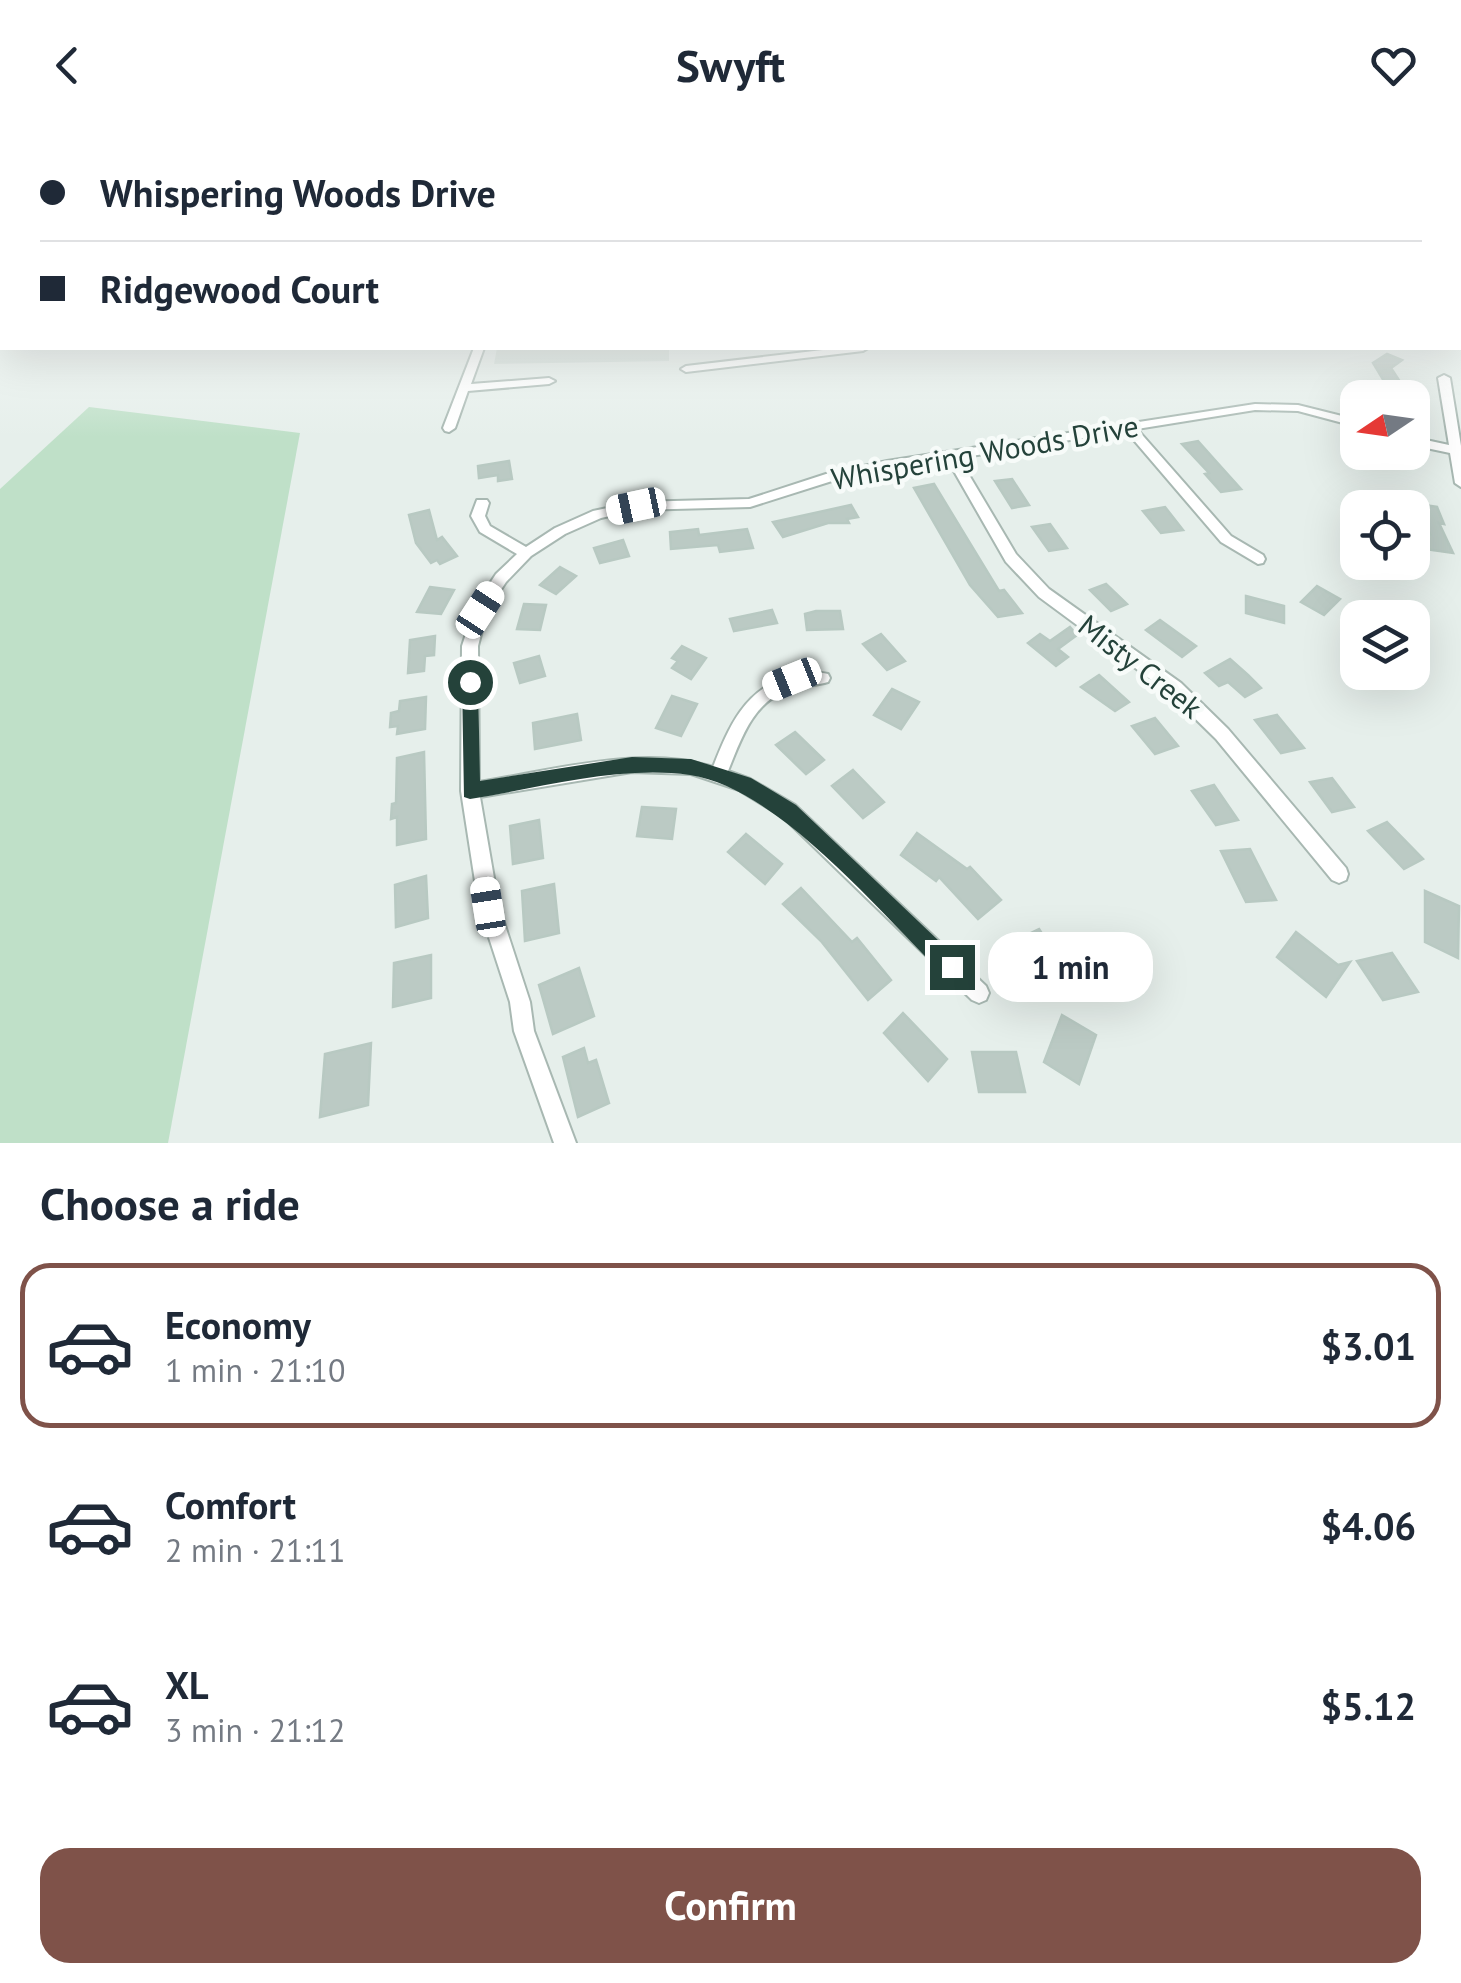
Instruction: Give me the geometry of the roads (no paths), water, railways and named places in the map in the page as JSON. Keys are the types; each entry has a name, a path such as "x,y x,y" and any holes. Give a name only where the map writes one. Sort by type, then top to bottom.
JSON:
{"street":[{"path":"449,428 478,350"},
{"path":"686,369 847,350"},
{"path":"1444,378 1461,484"},
{"path":"466,388 548,381"},
{"name":"Whispering Woods Drive","path":"565,1143 524,1031 520,1002 488,907 470,791 470,646 480,610 501,578 526,554 560,531 598,514 636,506 750,504 830,477 1255,407 1298,408 1340,419"},
{"path":"1130,428 1226,539 1258,559"},
{"path":"1430,445 1458,451"},
{"name":"Misty Creek","path":"951,455 1010,558 1044,593 1174,688 1222,734 1339,874"},
{"path":"482,503 478,516 484,529 526,554"},
{"path":"718,776 737,727 752,703 773,686 792,679 822,678"},
{"path":"470,791 632,765 691,767 744,784 789,811 979,993"}]}
